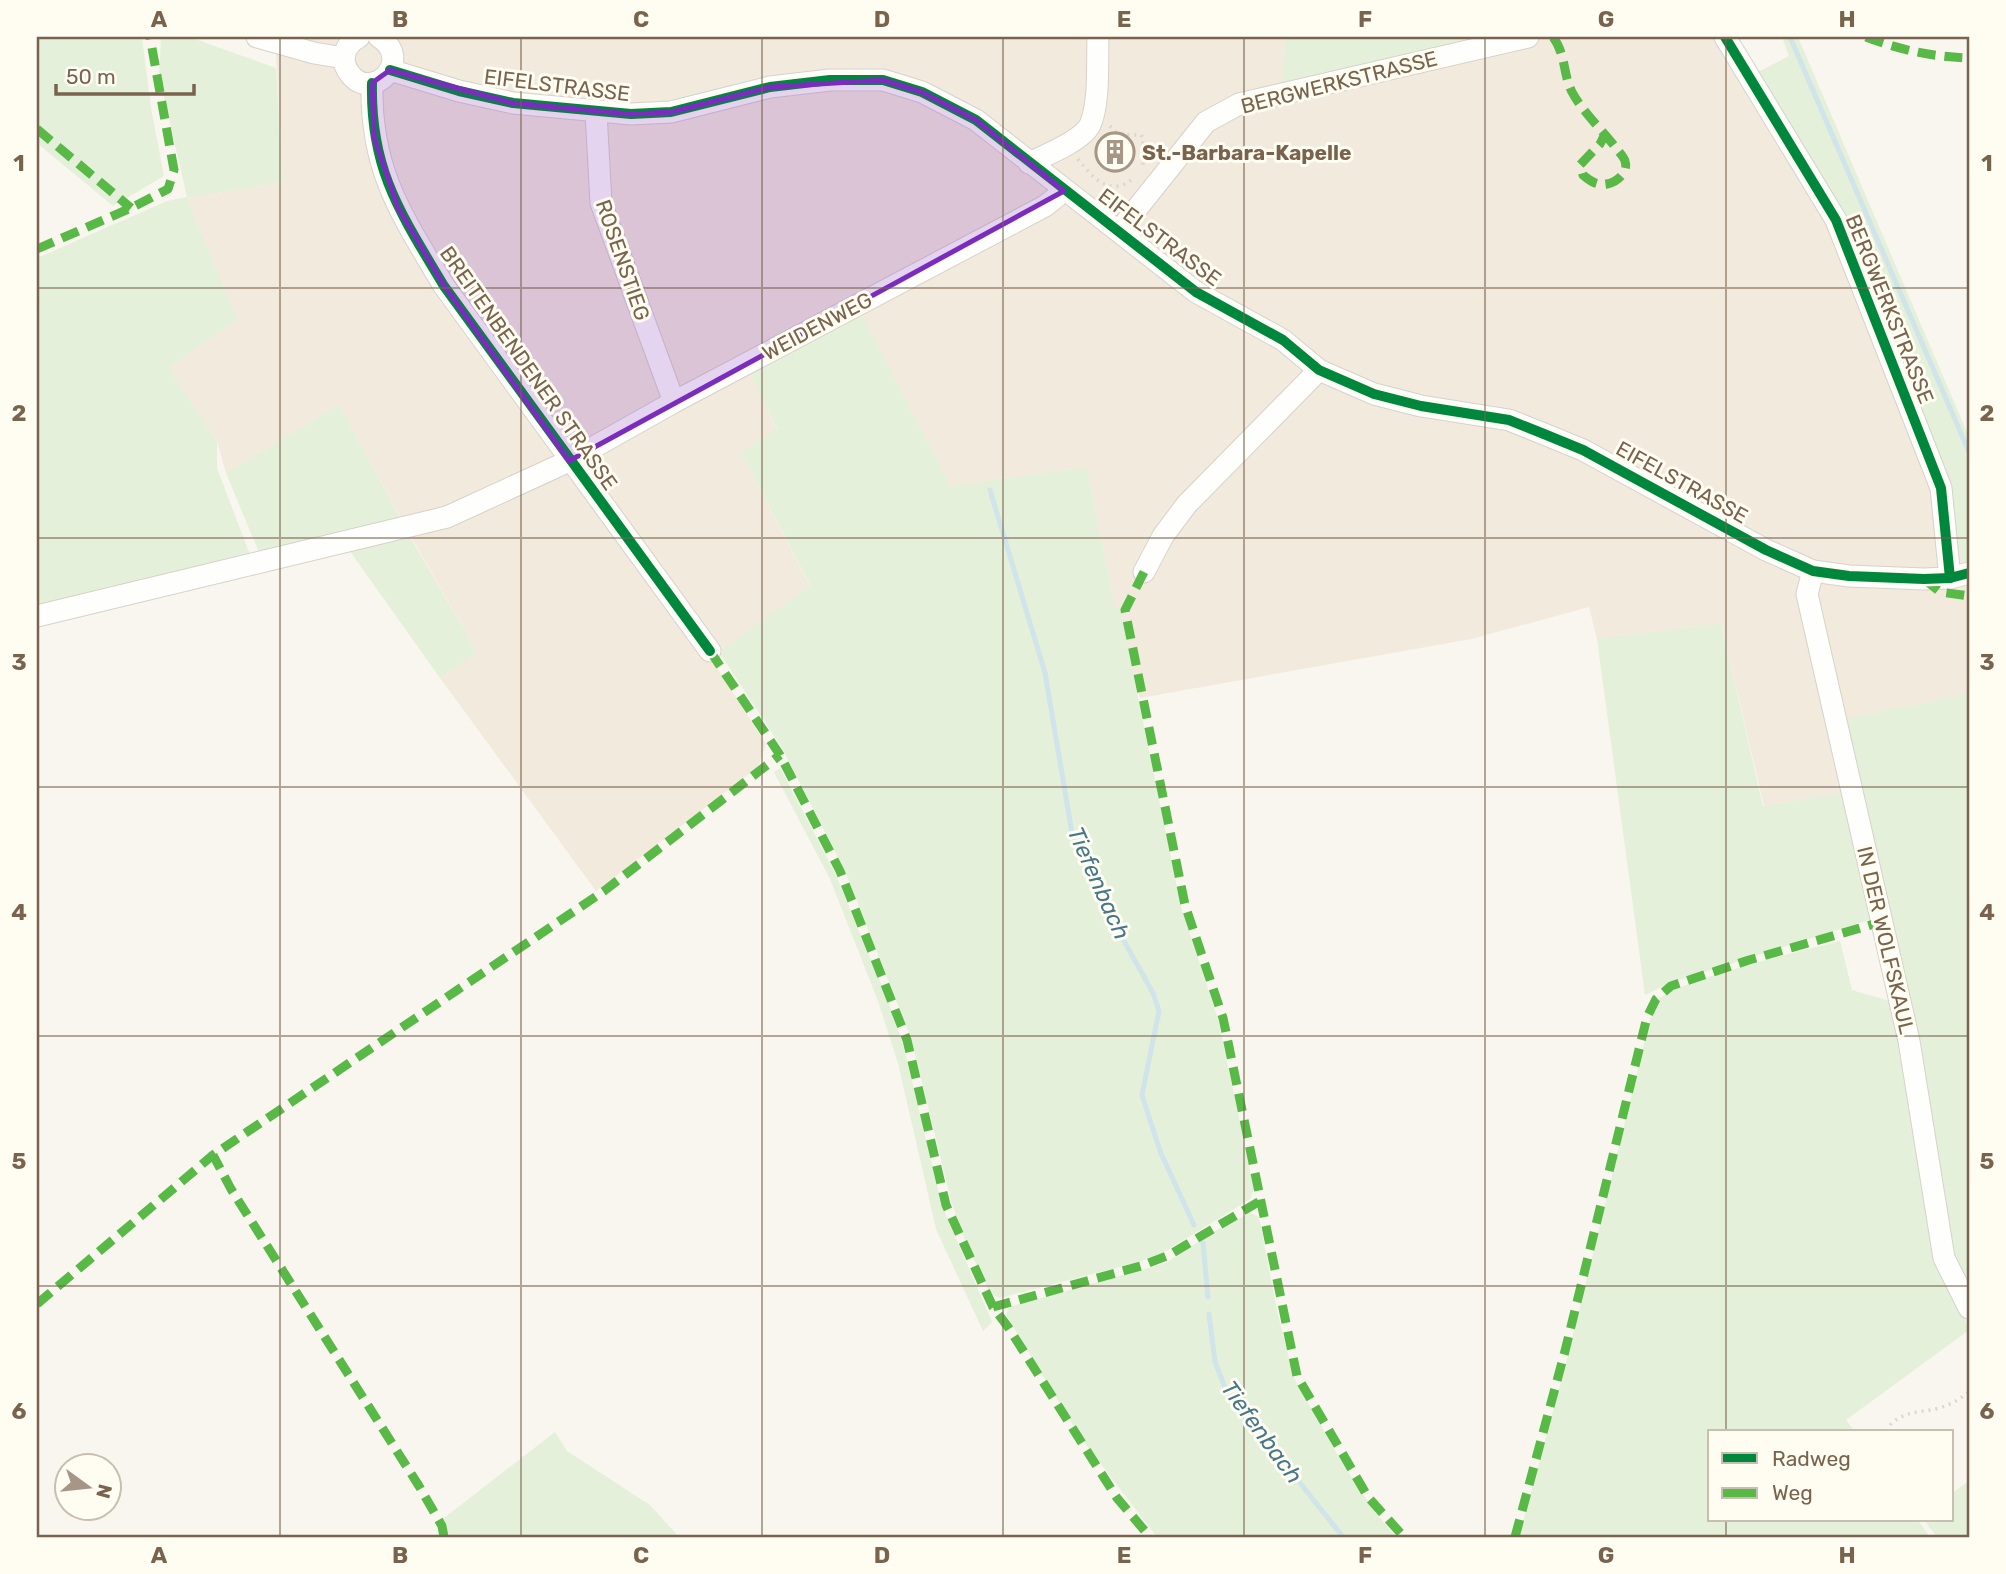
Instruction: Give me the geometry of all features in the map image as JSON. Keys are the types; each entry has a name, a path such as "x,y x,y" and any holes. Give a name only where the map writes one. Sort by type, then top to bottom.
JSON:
{"street":[{"path":"257,37 314,54 344,58"},
{"path":"359,37 350,43 344,58 352,77 365,83 380,81 390,70 393,55 384,38"},
{"path":"1029,163 1075,140 1089,126 1095,99 1098,37"},
{"name":"BERGWERKSTRASSE","path":"1119,231 1206,122 1239,104 1528,37"},
{"name":"BERGWERKSTRASSE","path":"1725,37 1836,220 1941,488 1963,578"},
{"name":"EIFELSTRASSE","path":"390,70 411,78 513,103 596,113 671,112 770,86 830,80 883,80 922,92 976,120 1196,292 1283,340 1319,370 1374,394 1421,406 1509,420 1544,434 1583,450 1766,550 1813,571 1849,576 1963,578"},
{"name":"BREITENBENDENER STRASSE","path":"372,83 374,138 384,176 398,208 444,286 710,652"},
{"name":"ROSENSTIEG","path":"596,113 601,203 674,402"},
{"name":"WEIDENWEG","path":"37,616 447,517 569,461 674,402 1045,206 1064,191"},
{"path":"1144,572 1163,536 1187,504 1319,370"},
{"name":"IN DER WOLFSKAUL","path":"1813,571 1807,594 1909,1041 1944,1258 1969,1308"}],"path":[{"path":"1071,151 1098,182 1118,187 1130,182 1145,171 1143,138 1141,135 1119,135 1108,124"},
{"path":"1890,1430 1891,1424 1903,1415 1937,1409 1955,1402 1969,1392"}],"highlighted area":[{"path":"390,70 513,103 631,114 671,112 770,87 883,80 922,92 976,120 1064,191 569,461 444,286 398,208 374,138 372,83"}],"shaded area":[{"path":"275,37 1285,37 1283,86 1512,37 1732,37 1839,219 1969,567 1969,694 1839,720 1845,792 1764,806 1721,623 1597,639 1589,607 1471,639 1140,698 1112,607 1114,602 1087,467 951,486 861,314 751,372 777,430 741,452 810,586 711,659 766,744 758,767 596,891 440,678 477,652 339,404 226,473 217,441 169,368 237,319 187,198 283,182"}],"green space":[{"path":"37,37 142,37 151,108 164,176 113,206 37,143"},
{"path":"161,37 189,37 276,68 283,182 187,198 237,319 169,368 217,441 217,468 252,560 37,609 37,258 167,201 187,197 159,75"},
{"path":"1285,37 1493,37 1283,87"},
{"path":"1782,37 1798,37 1969,437 1969,565 1966,566 1958,549 1945,488 1839,219 1754,74 1789,56"},
{"path":"861,313 951,486 1087,467 1113,607 1120,609 1181,907 1218,1019 1254,1189 1250,1199 1166,1251 1139,1262 1000,1298 990,1294 964,1238 952,1204 911,1038 845,871 782,748 719,652 810,585 741,452 777,429 750,372"},
{"path":"339,404 403,523 260,555 226,473"},
{"path":"409,535 477,652 440,678 347,547"},
{"path":"1721,623 1763,806 1845,792 1872,919 1670,983 1645,995 1597,639"},
{"path":"1969,694 1969,1296 1947,1254 1838,720"},
{"path":"780,768 835,873 902,1040 942,1206 992,1322 983,1331 936,1229 898,1063 878,1001 830,879 774,772"},
{"path":"1840,941 1852,990 1893,1002 1940,1258 1969,1330 1846,1420 1854,1430 1708,1430 1708,1522 1919,1522 1930,1537 1519,1537 1569,1352 1650,1019 1659,999 1670,992 1690,983"},
{"path":"1250,1213 1258,1216 1260,1222 1277,1311 1294,1378 1341,1461 1375,1512 1396,1537 1157,1537 1080,1437 1006,1315 1009,1307 1166,1263 1213,1232"},
{"path":"555,1432 567,1451 650,1505 679,1537 447,1537 444,1518"},
{"path":"1969,1481 1969,1537 1937,1537 1926,1522 1954,1522 1954,1492"}],"waterway":[{"path":"1790,37 1969,452"},
{"name":"Tiefenbach","path":"990,490 1045,673 1072,833 1105,907 1153,993 1159,1011 1142,1095 1160,1151 1194,1225"},
{"name":"Tiefenbach","path":"1203,1243 1208,1297"},
{"name":"Tiefenbach","path":"1209,1314 1215,1362 1226,1390 1343,1537"}],"marked path":[{"path":"37,249 168,189 174,170 150,37"},
{"path":"1553,37 1560,50 1572,92 1587,114 1593,121 1599,128 1605,135 1611,141 1625,161 1625,169 1618,179 1600,184 1583,175 1580,165 1600,144 1605,134"},
{"path":"1866,37 1917,52 1969,58"},
{"path":"37,129 131,208"},
{"path":"1144,572 1125,610 1185,905 1223,1018 1297,1376 1368,1497 1404,1537"},
{"path":"1924,579 1940,592 1969,596"},
{"path":"710,651 780,755 840,871 907,1040 946,1205 993,1307 1117,1498 1150,1537"},
{"path":"444,1537 442,1526 419,1486 231,1189 213,1155 604,891 780,755"},
{"path":"1515,1537 1565,1351 1647,1017 1656,999 1671,986 1749,960 1881,922"},
{"path":"37,1304 213,1155"},
{"path":"993,1307 1141,1266 1169,1255 1260,1201"}],"cycle path":[{"path":"1725,37 1836,220 1941,488 1950,578"},
{"path":"390,70 459,91 513,103 631,114 671,112 770,87 830,80 883,80 922,92 976,120 1196,292 1283,340 1319,370 1374,394 1421,406 1509,420 1544,434 1583,450 1766,550 1813,571 1849,576 1924,579 1950,578 1969,573"},
{"path":"372,83 376,141 383,166 402,213 428,260 444,286 710,651"}],"place":[{"name":"St.-Barbara-Kapelle","path":"1115,152"}]}
